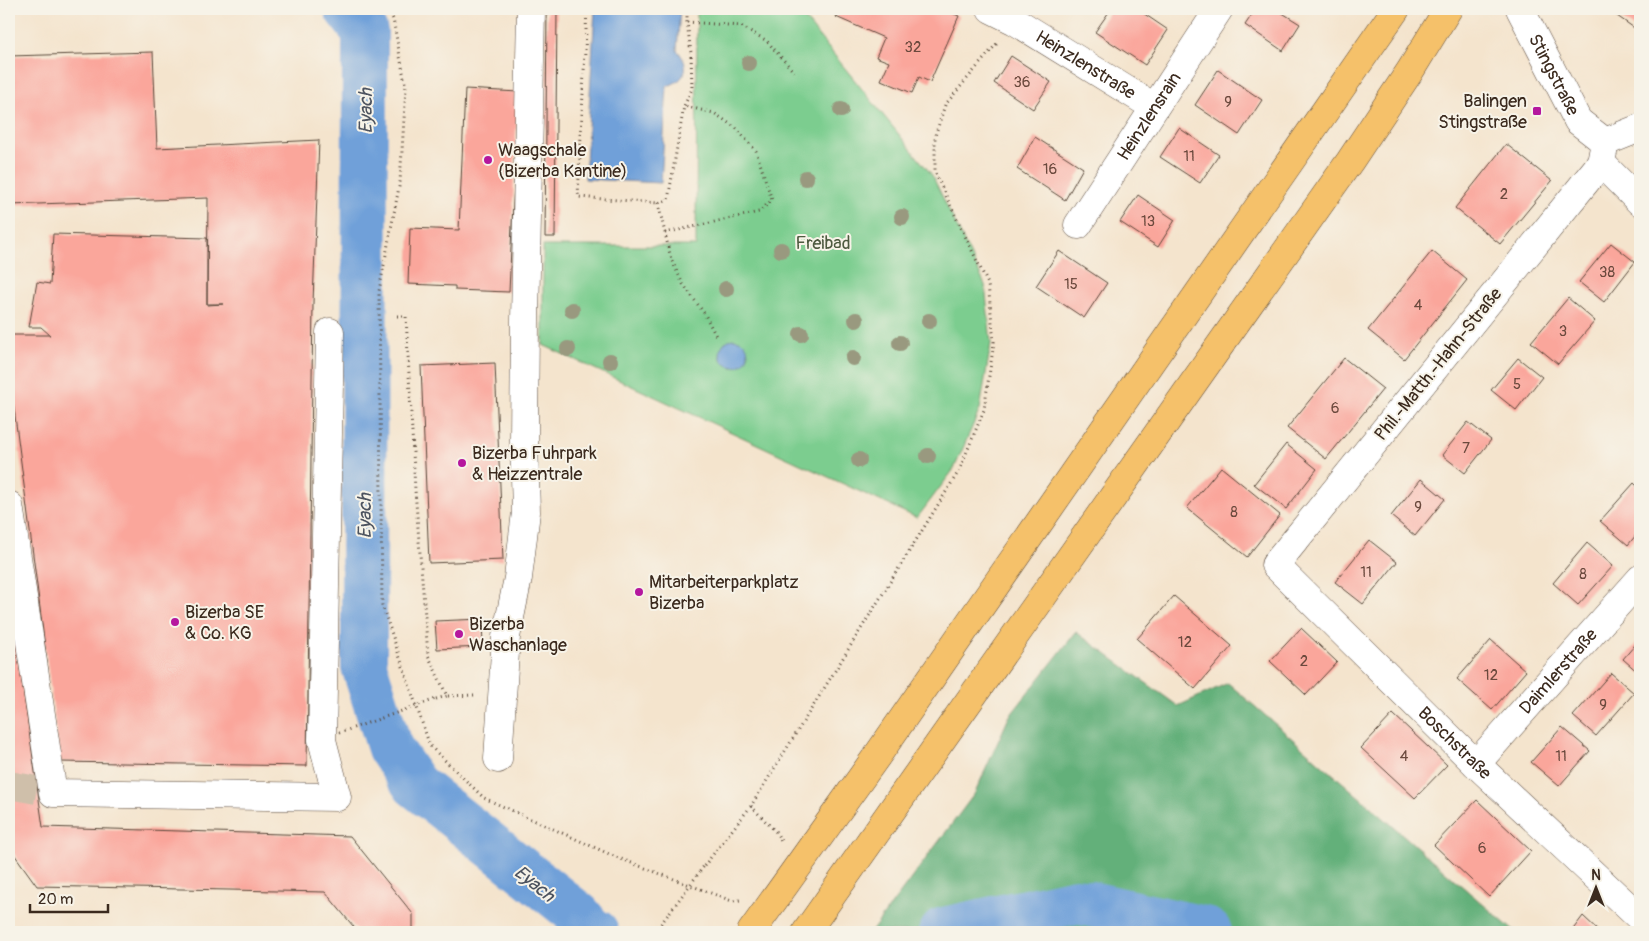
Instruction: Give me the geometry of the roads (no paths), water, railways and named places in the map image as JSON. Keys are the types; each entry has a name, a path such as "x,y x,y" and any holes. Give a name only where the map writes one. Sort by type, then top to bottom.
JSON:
{"highway":[{"path":"752,932 879,753 1396,9"},
{"path":"806,932 1350,161 1410,71 1448,9"}],"street":[{"path":"498,759 506,637 518,578 526,512 524,441 525,330 531,9"},
{"name":"Heinzlensrain","path":"1078,225 1219,9"},
{"name":"Stingstraße","path":"1520,9 1578,121 1640,202"},
{"name":"Heinzlenstraße","path":"1003,15 1154,107"},
{"path":"1603,153 1640,128"},
{"name":"Phil.-Matth.-Hahn-Straße","path":"1275,565 1603,153"},
{"path":"9,506 53,793 338,797 322,740 330,332"},
{"name":"Boschstraße","path":"1275,565 1476,764 1640,918"},
{"name":"Daimlerstraße","path":"1476,764 1640,579"}],"water":[{"path":"595,9 680,9 677,50 684,62 685,72 679,80 667,86 661,183 585,179"},
{"path":"734,339 744,343 748,353 744,363 734,367 724,363 720,353 724,343"}],"waterway":[{"name":"Eyach","path":"347,9 365,32 364,666 390,748 415,785 579,915 591,930 596,932"},
{"name":"Eyach","path":"942,932 1076,901 1204,929 1209,932"}],"tunnel":[{"path":"9,785 53,793"}],"place":[{"name":"Balingen Stingstraße","path":"1537,111"},
{"name":"Waagschale (Bizerba Kantine)","path":"488,160"},
{"name":"Bizerba Fuhrpark & Heizzentrale","path":"462,463"},
{"name":"Mitarbeiterparkplatz Bizerba","path":"639,592"},
{"name":"Bizerba SE & Co. KG","path":"175,622"},
{"name":"Bizerba Waschanlage","path":"459,634"}],"park label":[{"name":"Freibad","path":"823,243"}]}
